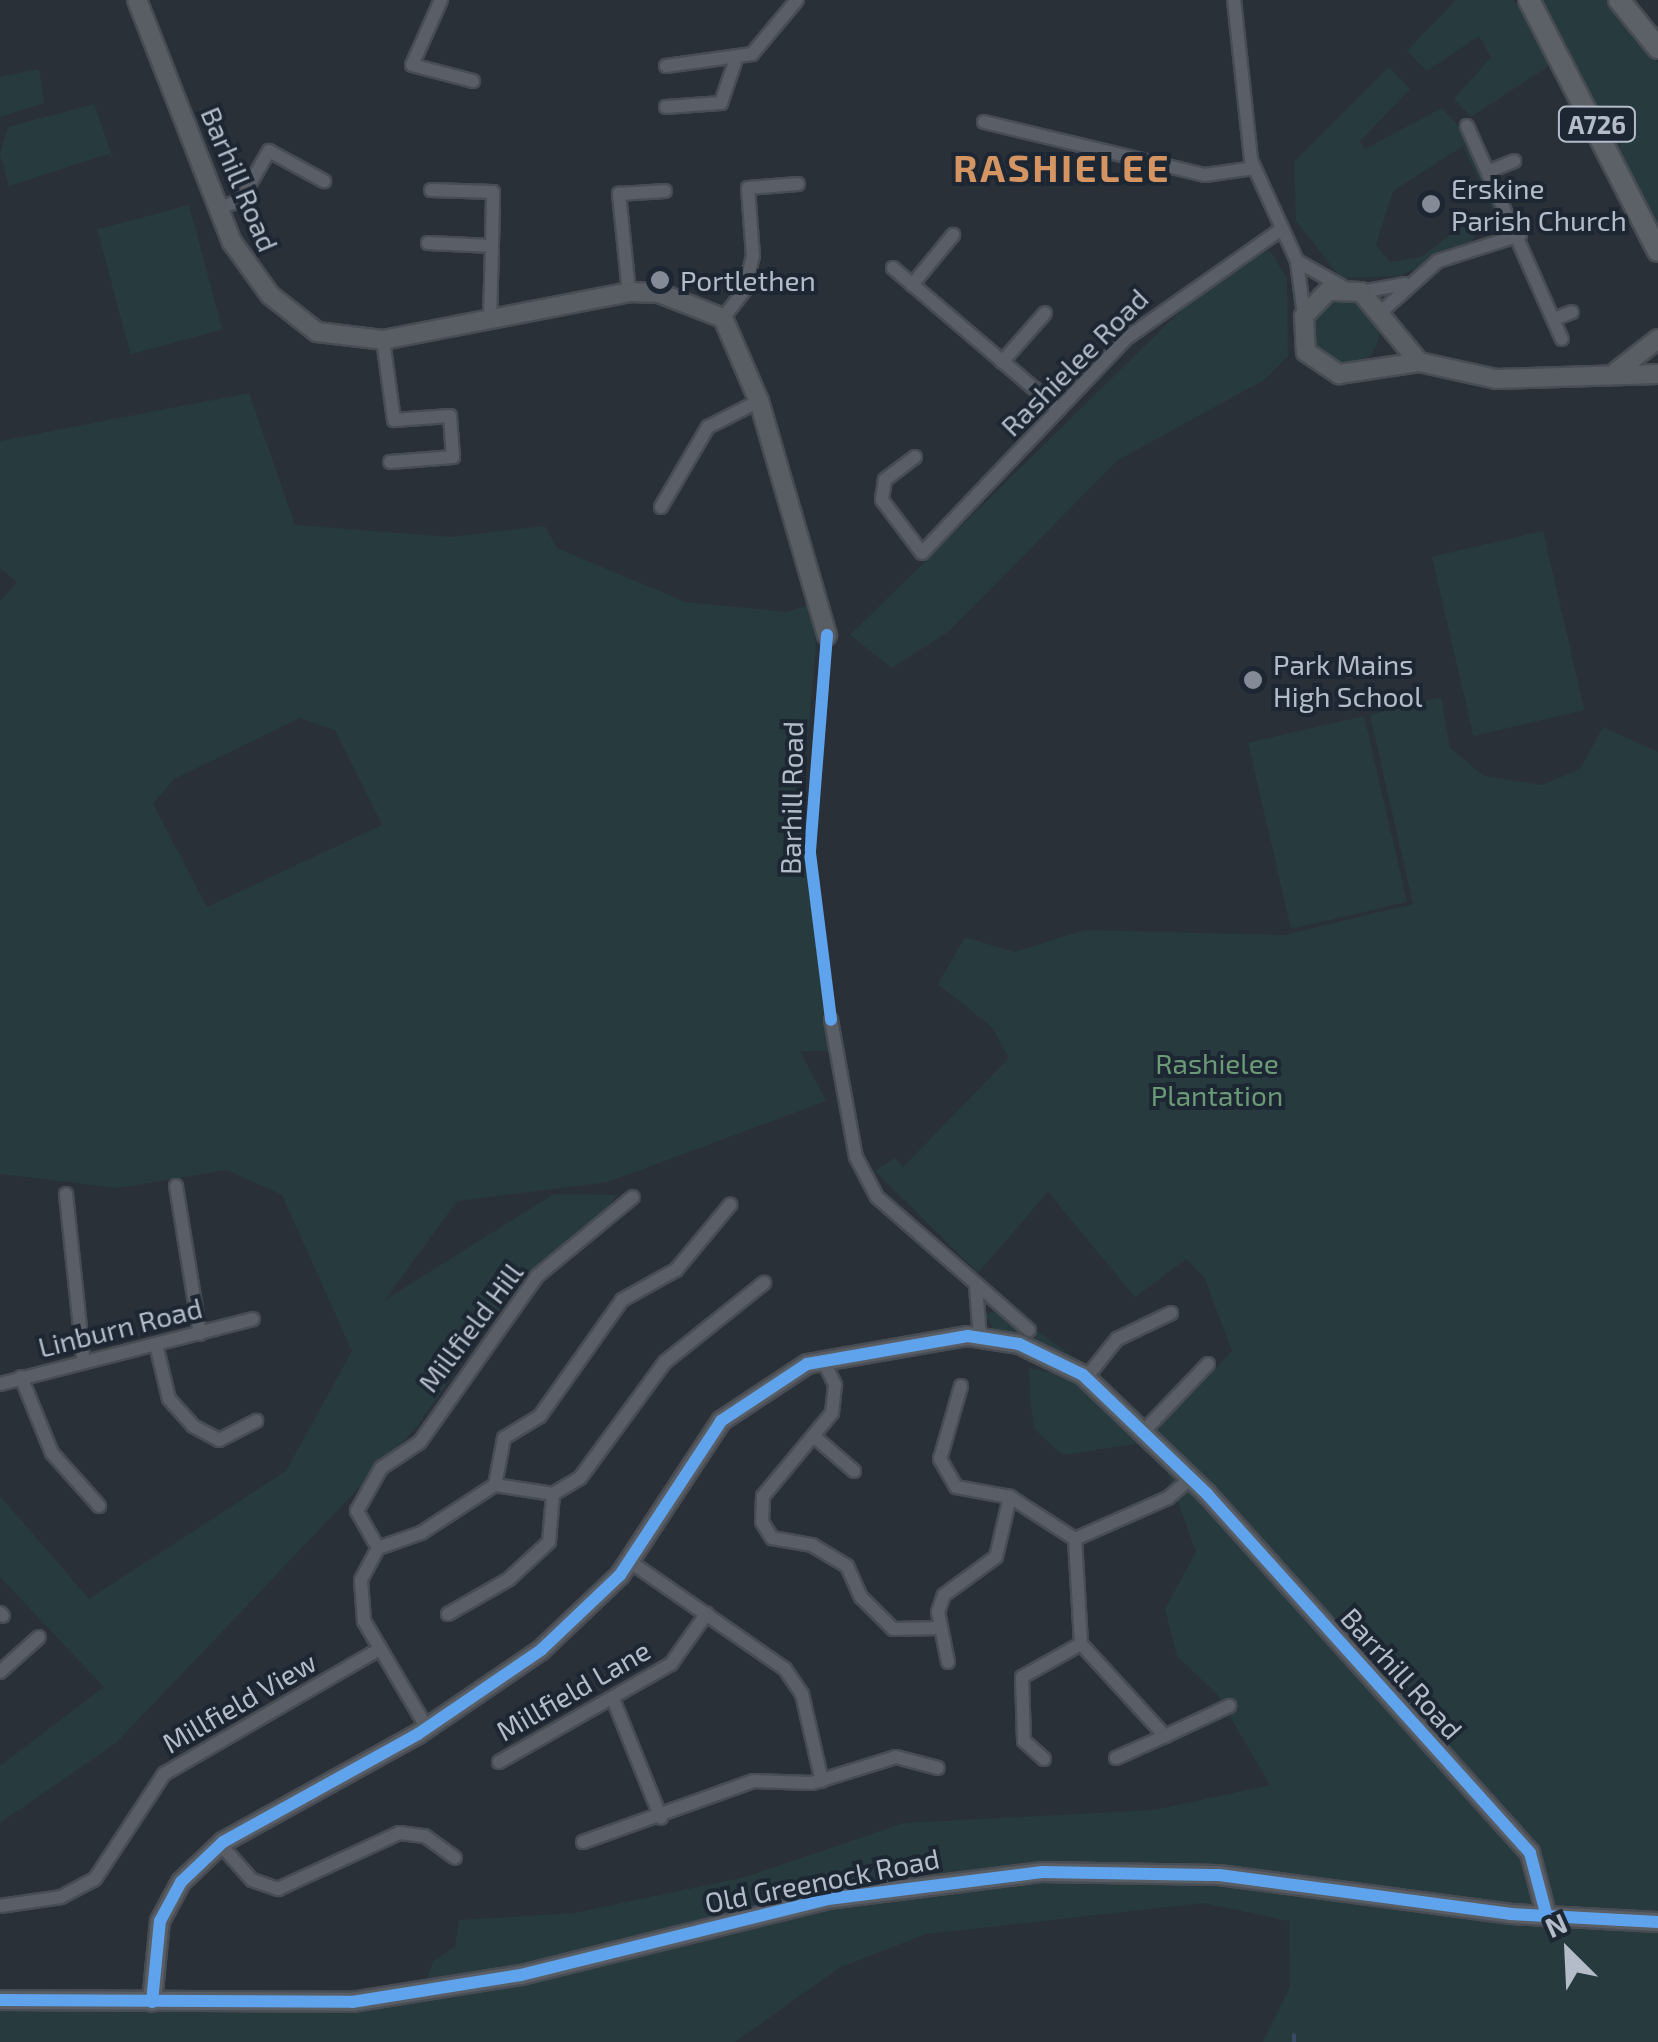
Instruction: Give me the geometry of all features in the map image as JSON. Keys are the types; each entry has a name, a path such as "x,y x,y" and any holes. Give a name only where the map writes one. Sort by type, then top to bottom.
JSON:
{"main road":[{"name":"A726","path":"1529,0 1658,251"},
{"path":"1619,0 1658,48"}],"street":[{"name":"Barhill Road","path":"136,0 218,208 248,270 294,318 344,340 382,340 630,292 723,318"},
{"path":"441,0 412,65 473,82"},
{"path":"666,66 735,62 768,42 797,0"},
{"path":"1234,0 1254,168 1297,261 1306,352 1320,367 1364,370 1419,362 1496,379 1658,374"},
{"path":"666,107 721,103 735,62"},
{"path":"984,122 1204,174 1254,168"},
{"path":"1467,126 1492,170 1562,339"},
{"path":"218,208 240,201 269,151 324,182"},
{"path":"1492,170 1514,162"},
{"path":"798,184 748,188 753,256 745,290 723,318 759,401 827,636"},
{"path":"430,190 493,192 490,318"},
{"path":"630,292 619,194 665,190"},
{"name":"Rashielee Road","path":"915,457 885,480 882,500 922,553 1058,410 1175,296 1280,230"},
{"path":"912,285 952,235"},
{"path":"1304,316 1314,301 1353,290 1405,284 1452,254 1520,235"},
{"path":"428,243 492,246"},
{"path":"1297,261 1353,290 1385,318 1419,362"},
{"path":"893,268 1058,410"},
{"path":"1364,370 1385,347 1385,318 1405,284"},
{"path":"1554,319 1572,312"},
{"path":"1002,362 1045,313"},
{"path":"1612,373 1658,339"},
{"path":"382,340 394,420 450,416 453,457 390,462"},
{"path":"661,508 708,427 759,401"},
{"path":"831,1020 856,1157 877,1197 1028,1330"},
{"path":"176,1186 200,1334"},
{"path":"66,1194 84,1356"},
{"name":"Millfield Hill","path":"378,1548 357,1511 380,1468 420,1442 537,1276 633,1197"},
{"path":"495,1485 504,1438 540,1416 622,1300 676,1270 730,1205"},
{"path":"427,1728 364,1621 361,1580 378,1548 421,1534 495,1485 553,1494 580,1478 665,1362 764,1283"},
{"path":"975,1284 980,1338"},
{"path":"1086,1378 1117,1339 1171,1313"},
{"name":"Linburn Road","path":"0,1384 84,1356 158,1349 253,1319"},
{"name":"Barrhill Road","path":"152,2002 160,1921 181,1882 220,1844 427,1728 541,1650 630,1561 721,1421 824,1360 903,1341 980,1338 1019,1344 1086,1378 1191,1478 1530,1854 1548,1917"},
{"path":"158,1349 169,1398 193,1426 219,1440 256,1421"},
{"path":"824,1360 836,1400 817,1439 763,1496 772,1538 812,1545 847,1566 861,1597 893,1629 940,1628"},
{"path":"1143,1432 1208,1364"},
{"path":"22,1378 52,1454 99,1506"},
{"path":"961,1386 940,1459 956,1487 1010,1497 1075,1539"},
{"path":"817,1439 854,1471"},
{"path":"1075,1539 1168,1498 1191,1478"},
{"path":"448,1614 509,1580 549,1542 553,1494"},
{"path":"948,1662 940,1628 944,1594 996,1557 1010,1497"},
{"path":"1075,1539 1081,1644 1165,1736"},
{"path":"630,1561 784,1669 802,1694 822,1781"},
{"name":"Millfield Lane","path":"499,1762 671,1664 707,1613"},
{"path":"0,1672 39,1636"},
{"path":"1044,1759 1024,1741 1022,1676 1081,1644"},
{"name":"Millfield View","path":"0,1906 61,1897 95,1879 164,1774 380,1649"},
{"path":"613,1699 661,1818"},
{"path":"1116,1758 1229,1706"},
{"path":"582,1842 661,1818 753,1781 822,1781 896,1758 938,1768"},
{"path":"220,1844 252,1880 278,1889 399,1833 438,1842 455,1858"},
{"name":"Old Greenock Road","path":"0,2000 335,2003 450,1989 828,1898 1028,1873 1219,1875 1548,1917 1658,1922"}],"green space":[{"path":"1456,0 1514,0 1553,63 1471,117 1454,99 1491,57 1479,36 1427,71 1407,51"},
{"path":"1537,0 1607,0 1658,63 1658,237"},
{"path":"1389,67 1410,89 1360,141 1365,149 1442,108 1465,133 1504,228 1485,233 1498,224 1463,146 1393,191 1376,245 1390,262 1421,257 1466,223 1476,230 1472,242 1400,276 1341,278 1296,221 1294,162"},
{"path":"39,69 44,103 0,117 0,77"},
{"path":"94,104 114,161 108,154 9,186 0,154 8,127"},
{"path":"189,205 222,330 131,354 97,230"},
{"path":"1270,250 1287,279 1288,356 1264,380 1118,460 949,631 892,668 850,635 1209,283"},
{"path":"1345,299 1358,301 1369,309 1377,320 1377,346 1369,357 1358,365 1345,367 1332,365 1321,357 1313,346 1311,333 1313,320 1321,309 1332,301"},
{"path":"249,393 295,525 451,537 545,526 557,548 685,602 786,612 809,605 816,645 801,817 829,1051 800,1051 826,1101 608,1182 457,1201 385,1300 554,1194 617,1195 576,1245 507,1299 415,1429 116,1743 0,1823 0,1766 104,1687 0,1577 0,1496 89,1599 286,1471 352,1351 282,1195 227,1170 119,1188 0,1174 0,601 17,582 0,568 0,441","holes":["300,718 335,730 382,825 207,907 153,804 174,779"]},
{"path":"1543,531 1584,710 1473,736 1432,557"},
{"name":"Rashielee Plantation","path":"1441,697 1450,748 1484,776 1542,785 1580,769 1603,727 1658,752 1658,2042 1263,2042 1290,1987 1289,1921 1203,1903 926,1934 839,1968 735,2042 0,2042 0,2006 424,1989 433,1961 455,1947 459,1920 574,1913 745,1877 904,1823 1155,1810 1270,1785 1217,1694 1177,1656 1165,1609 1196,1552 1167,1471 1136,1444 1062,1455 1034,1429 1029,1368 1076,1377 1126,1423 1166,1420 1232,1351 1204,1277 1186,1259 1135,1297 1048,1192 978,1273 875,1171 895,1158 903,1167 1009,1058 992,1027 938,984 965,937 1014,952 1085,930 1284,935 1413,904 1370,715"},
{"path":"1364,716 1407,902 1291,929 1248,743"},
{"path":"995,1310 1026,1334 1032,1327 1090,1369 995,1331 986,1315"}],"waterway":[{"path":"1294,2035 1294,2042"}],"cycle path":[{"path":"827,635 810,853 831,1020"},
{"path":"152,2002 160,1921 181,1882 223,1842 418,1734 541,1650 620,1575 721,1421 807,1364 968,1336 1019,1344 1083,1375 1207,1494 1530,1853 1547,1917"},
{"path":"0,2000 352,2002 521,1975 828,1899 1042,1872 1219,1875 1511,1914 1658,1922"}],"place":[{"name":"Erskine Parish Church","path":"1431,204"},
{"name":"Portlethen","path":"660,280"},
{"name":"Park Mains High School","path":"1253,680"}],"district":[{"name":"RASHIELEE","path":"1062,168"}]}
